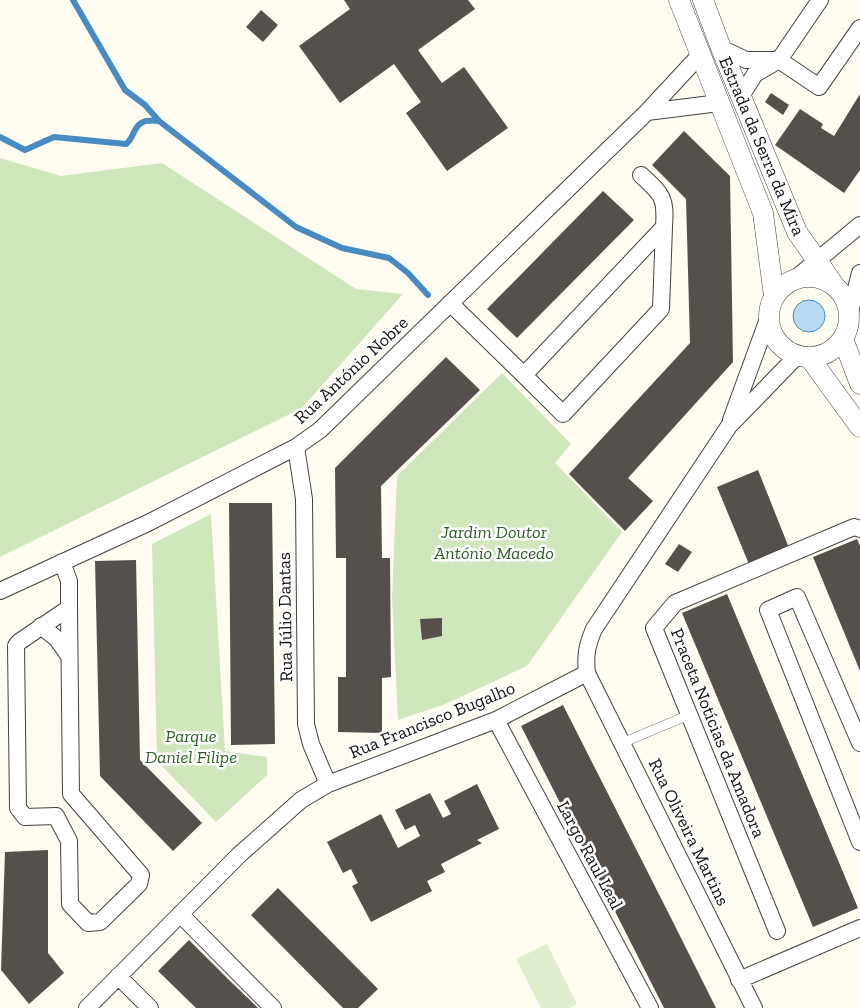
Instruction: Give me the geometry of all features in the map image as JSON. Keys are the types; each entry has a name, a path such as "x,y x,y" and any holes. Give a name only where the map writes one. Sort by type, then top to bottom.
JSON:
{"street":[{"name":"Estrada da Serra da Mira","path":"679,0 763,213 774,296"},
{"name":"Estrada da Serra da Mira","path":"703,0 797,232 834,284"},
{"path":"741,96 755,74 779,60 820,0"},
{"path":"721,48 746,60 779,60 819,87 860,28"},
{"name":"Rua António Nobre","path":"0,591 148,523 296,447 320,430 647,112 700,55"},
{"path":"647,112 719,103"},
{"path":"450,303 563,414 660,309 664,199 659,191 641,175"},
{"path":"860,225 796,278 783,285 774,296 769,307 768,319 770,331 777,342 786,350 803,356 822,355 834,348 843,339 848,328 849,316 860,273"},
{"path":"524,375 664,227"},
{"path":"796,278 812,276 834,284 845,299 849,316"},
{"path":"729,426 768,319"},
{"path":"843,339 860,384"},
{"path":"587,674 585,658 587,644 594,629 729,426 803,356"},
{"path":"803,356 860,427"},
{"name":"Rua Júlio Dantas","path":"296,447 304,499 306,724 311,744 328,784"},
{"name":"Praceta Notícias da Amadora","path":"777,931 654,628 675,603 854,527 860,529"},
{"path":"62,562 69,581 71,794 67,806 56,816 24,817 18,808 16,646 41,626 69,608"},
{"path":"860,743 797,598 768,610 860,842"},
{"path":"41,626 57,639 69,656"},
{"name":"Rua Francisco Bugalho","path":"87,1008 283,813 328,784 496,720 587,674"},
{"name":"Rua Oliveira Martins","path":"587,674 754,1008"},
{"name":"Largo Raul Leal","path":"496,720 650,1008"},
{"path":"56,816 69,841 70,904 88,923 100,922 139,884 141,876 71,794"},
{"path":"180,914 273,1008"},
{"path":"739,980 860,928"},
{"path":"118,976 150,1008"}],"lane":[{"path":"622,743 689,715"}],"green space":[{"path":"0,158 61,176 162,163 356,289 403,294 302,408 0,557"},
{"name":"Jardim Doutor António Macedo","path":"502,373 571,444 555,463 622,532 527,666 443,705 398,720 392,598 397,476"},
{"name":"Parque Daniel Filipe","path":"211,514 225,751 267,757 267,775 216,822 157,761 152,544"},
{"path":"547,944 577,1004 569,1008 541,1008 516,959"}],"water":[{"path":"809,300 815,301 820,305 824,310 824,322 820,327 815,331 809,332 803,331 798,327 794,322 793,316 794,310 798,305 803,301"}],"building":[{"path":"344,0 468,0 475,9 418,50 442,83 464,67 508,128 447,171 406,113 421,102 394,64 340,103 299,46 350,9"},
{"path":"261,10 278,25 263,42 246,27"},
{"path":"771,93 789,105 783,115 765,102"},
{"path":"860,94 860,170 844,193 775,145 800,109 823,124 821,128 834,136"},
{"path":"684,131 730,176 733,362 628,478 653,501 625,531 569,474 690,343 686,199 652,165"},
{"path":"603,191 634,220 517,338 487,309"},
{"path":"446,357 480,390 381,486 382,558 390,558 391,677 382,678 382,733 338,732 338,677 346,677 346,558 336,558 335,468"},
{"path":"758,470 791,553 751,569 717,487"},
{"path":"229,503 272,503 275,744 231,745"},
{"path":"857,539 860,546 860,671 813,557"},
{"path":"679,544 692,552 678,572 665,564"},
{"path":"136,560 140,760 202,823 173,851 100,776 95,561"},
{"path":"727,594 858,908 813,927 682,613"},
{"path":"442,618 442,636 422,640 420,619"},
{"path":"563,705 716,1008 664,1008 521,726"},
{"path":"477,784 499,829 477,840 482,843 441,864 445,872 427,881 432,891 371,922 352,886 358,883 351,869 343,873 327,842 381,814 398,848 420,836 415,825 405,830 395,810 430,793 443,818 451,814 444,801"},
{"path":"48,850 48,953 64,973 29,1004 1,970 5,852"},
{"path":"278,888 378,989 358,1008 343,1008 251,915"},
{"path":"189,940 258,1008 196,1008 158,971"}],"waterway":[{"path":"73,0 125,90 145,105 159,121"},
{"path":"0,137 25,150 54,137 126,144 139,124 159,121 296,227 342,248 389,258 408,273 428,295"}]}
